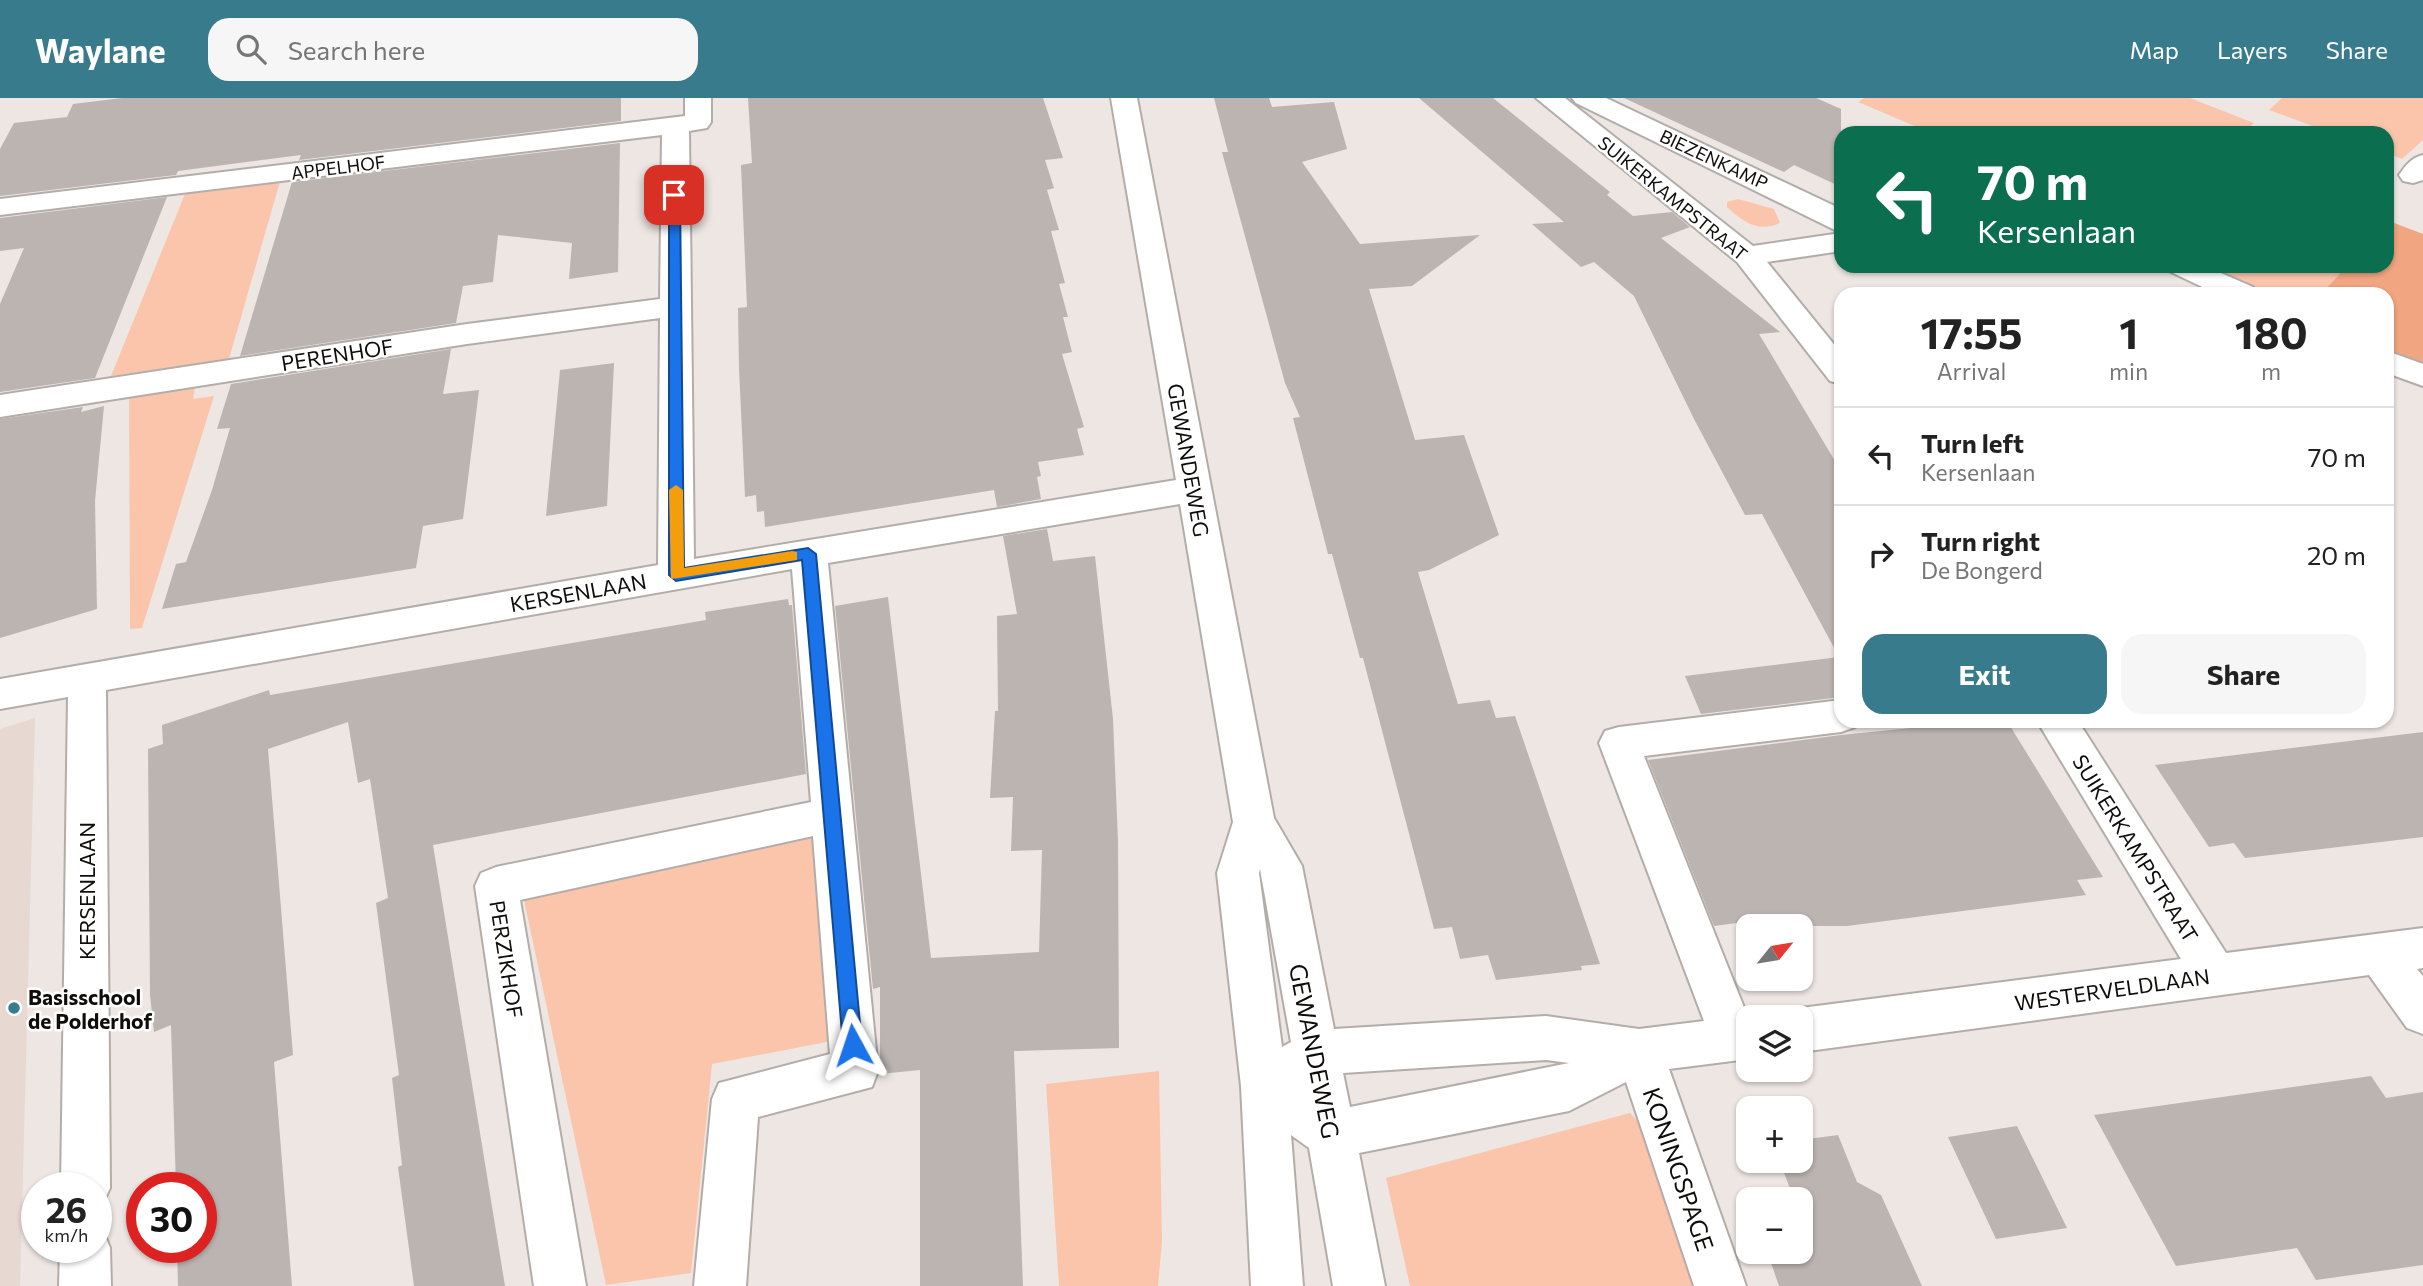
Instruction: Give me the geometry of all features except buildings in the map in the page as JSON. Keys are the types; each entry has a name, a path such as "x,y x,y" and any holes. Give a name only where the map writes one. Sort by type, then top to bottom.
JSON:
{"street":[{"path":"676,575 676,125 698,122 698,98"},
{"name":"GEWANDEWEG","path":"1124,98 1254,822 1280,866 1359,1286"},
{"name":"SUIKERKAMPSTRAAT","path":"1549,98 1747,256 1834,364"},
{"name":"BIEZENKAMP","path":"1585,98 1834,219"},
{"name":"APPELHOF","path":"0,207 676,125"},
{"path":"1747,256 1834,243"},
{"path":"2196,273 2227,287"},
{"name":"PERENHOF","path":"0,406 467,334 675,306"},
{"path":"2394,366 2423,376"},
{"name":"KERSENLAAN","path":"0,694 676,575 1194,489"},
{"path":"720,1286 736,1099 855,1071 808,554"},
{"name":"KERSENLAAN","path":"85,1172 87,677"},
{"path":"1736,1026 1619,743 1834,717"},
{"name":"SUIKERKAMPSTRAAT","path":"2061,728 2215,975"},
{"name":"PERZIKHOF","path":"560,1286 496,886 831,816"},
{"name":"GEWANDEWEG","path":"1254,822 1238,873 1264,1086 1277,1286"},
{"name":"WESTERVELDLAAN","path":"1813,1028 2423,948"},
{"path":"2380,954 2423,1013"},
{"path":"1639,1051 1569,1088 1331,1135 1264,1086 1316,1052 1546,1038 1639,1051 1736,1039"},
{"name":"KONINGSPAGE","path":"1639,1051 1720,1286"},
{"path":"85,1263 85,1286"}],"shaded area":[{"path":"1864,98 2190,98 2254,123 2251,126 1915,126 1858,102"},
{"path":"2282,98 2423,98 2423,140 2402,159 2394,156 2394,126 2313,126 2269,110"},
{"path":"281,178 229,359 111,376 187,189"},
{"path":"1738,199 1774,209 1780,223 1765,227 1745,221 1727,207 1727,202"},
{"path":"2394,223 2423,234 2423,365 2394,352 2394,287 2328,287 2340,273 2394,273"},
{"path":"2220,273 2340,273 2328,287 2250,287"},
{"path":"195,386 193,399 214,396 142,628 130,629 129,394"},
{"name":"Basisschool de Polderhof","path":"35,718 20,1286 0,1286 0,729"},
{"path":"817,827 837,1040 712,1064 691,1273 606,1285 521,886"},
{"path":"1159,1071 1162,1242 1158,1286 1059,1286 1046,1084"},
{"path":"1630,1113 1645,1128 1698,1286 1410,1286 1386,1178"}],"slow traffic":[{"path":"676,490 676,575 792,556"}],"place":[{"name":"Basisschool de Polderhof","path":"14,1008"}],"route":[{"path":"674,195 676,575 808,554 853,1045"}]}
